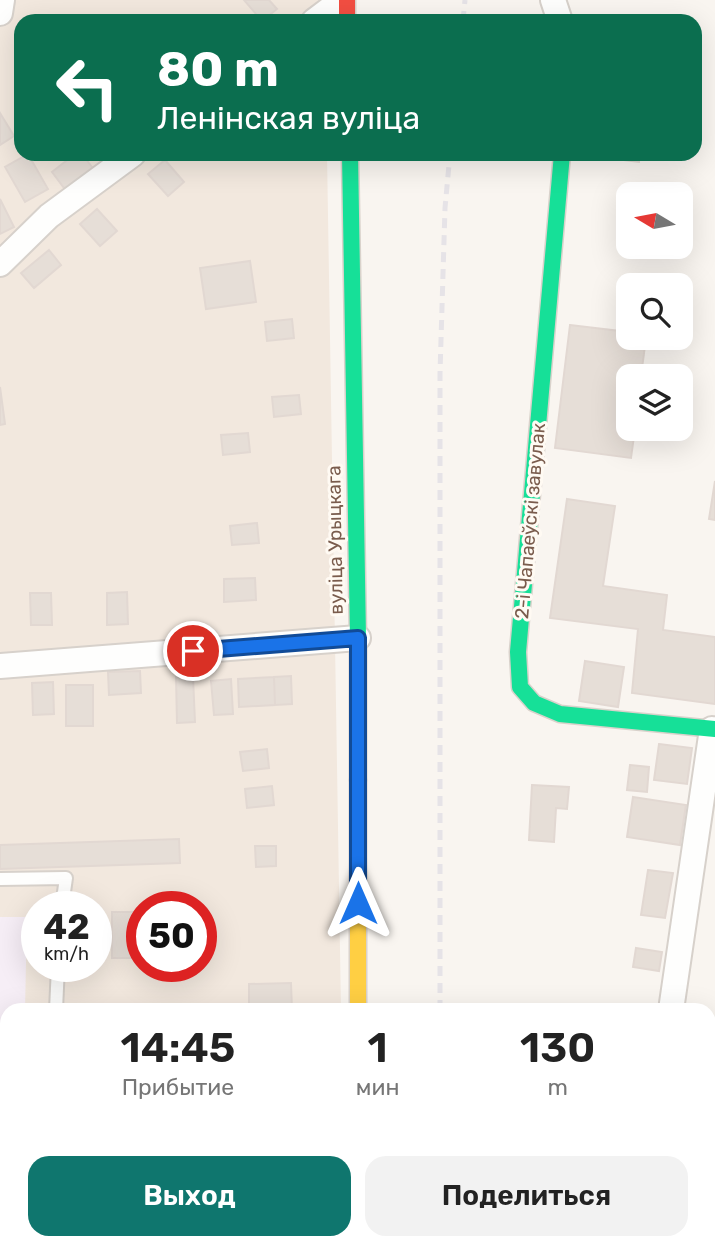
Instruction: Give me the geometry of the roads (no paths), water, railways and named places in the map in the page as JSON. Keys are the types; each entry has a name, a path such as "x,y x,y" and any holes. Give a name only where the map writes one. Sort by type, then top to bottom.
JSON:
{"main road":[{"name":"вуліца Урыцкага","path":"350,161 358,638 358,1003"},
{"name":"2-і Чапаеўскі завулак","path":"561,161 518,653 520,687 534,703 560,714 714,729"}],"street":[{"path":"0,13 2,0"},
{"path":"324,14 345,0"},
{"path":"0,264 49,216 124,161"},
{"path":"0,666 358,638"},
{"name":"2-і Чапаеўскі завулак","path":"672,1003 714,729"}],"lane":[{"path":"0,879 66,878 64,891"},
{"path":"56,1003 57,982"}],"railway":[{"path":"464,14 465,0"},
{"path":"440,1003 440,373 445,208 449,161"}]}
